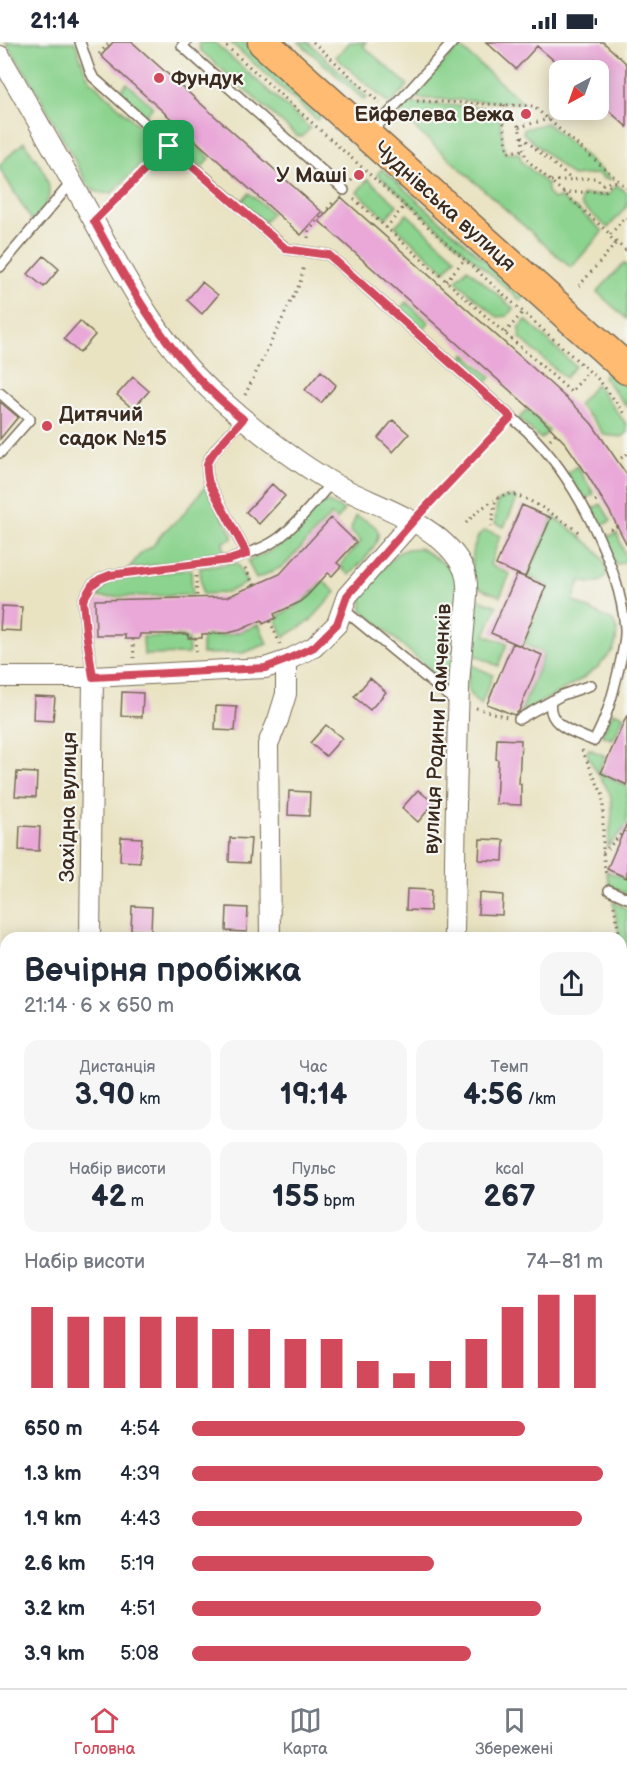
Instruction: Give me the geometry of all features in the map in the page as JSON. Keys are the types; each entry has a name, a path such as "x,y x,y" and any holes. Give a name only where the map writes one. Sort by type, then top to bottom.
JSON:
{"main road":[{"name":"Чуднівська вулиця","path":"263,42 378,126 627,369"},
{"name":"Чуднівська вулиця","path":"281,42 378,126 627,353"}],"street":[{"name":"вулиця Родини Гамченків","path":"0,56 145,311 201,382 280,448 332,482 365,500 413,521 434,534 456,556 464,571 467,582 459,690 454,932"},
{"path":"0,677 93,677 265,668 314,647 337,624 347,596 413,521"},
{"path":"270,932 268,744 286,694 286,660"},
{"name":"Західна вулиця","path":"90,932 93,677"}],"lane":[{"path":"80,42 93,77 169,146 286,249 329,255 539,442 554,462 599,538 625,613 625,630 608,714 594,741 562,727 555,721 549,709 551,701"},
{"path":"186,42 182,46 344,190"},
{"path":"378,126 401,100 412,81 453,42"},
{"path":"0,267 72,183"},
{"path":"0,393 30,418 0,453"},
{"path":"240,416 207,464 207,473 209,483 244,555"},
{"path":"93,677 83,600 92,585 110,575 229,560 244,555 284,535 332,482"},
{"path":"343,609 459,705"},
{"path":"519,719 576,689 591,685"},
{"path":"609,890 627,898"}],"path":[{"path":"222,42 599,380 627,416"},
{"path":"313,42 378,126"},
{"path":"401,100 533,106 549,119"},
{"path":"502,105 519,127 526,159 626,249 627,255"},
{"path":"502,105 508,152 524,150"},
{"path":"519,127 549,119"},
{"path":"550,120 627,188"},
{"path":"521,136 571,179"},
{"path":"94,221 169,146"},
{"path":"240,416 300,283 309,231 363,168"},
{"path":"551,181 596,178 603,184 619,181"},
{"path":"563,193 605,191 613,182"},
{"path":"344,190 571,393 589,371"},
{"path":"386,228 405,205"},
{"path":"610,234 625,217 627,219"},
{"path":"579,286 617,242"},
{"path":"446,281 465,259"},
{"path":"505,333 524,311"},
{"path":"413,521 511,417"},
{"path":"621,458 627,454"},
{"path":"466,523 479,510 496,499 508,494 515,495 549,511 583,535 607,558"},
{"path":"491,527 496,499"},
{"path":"244,555 254,585"},
{"path":"195,564 197,598"},
{"path":"270,621 286,660"},
{"path":"574,732 603,796 603,853 609,890"},
{"path":"603,853 627,828"},
{"path":"613,902 619,932"}],"green space":[{"path":"6,42 75,42 90,80 153,139 154,148 151,154 112,193 93,190 88,185 36,89"},
{"path":"199,42 214,42 310,128 302,137 297,136 200,50"},
{"path":"230,42 243,42 322,115 317,120"},
{"path":"299,42 308,42 367,97 364,100"},
{"path":"350,42 366,42 363,46 408,85 390,105 336,57"},
{"path":"459,46 523,103 412,98"},
{"path":"127,83 153,107 145,116 119,92"},
{"path":"406,103 498,108 505,153 519,153 522,162 547,184 547,192 553,199 561,198 603,231 571,268 398,113"},
{"path":"547,123 611,179 604,179 598,174 572,176 523,133 524,129"},
{"path":"188,138 210,158 202,167 180,148"},
{"path":"24,142 46,176 49,191 45,205 31,222 0,169 0,164"},
{"path":"382,169 525,296 521,301 377,174"},
{"path":"368,179 397,205 386,218 357,192"},
{"path":"617,185 627,193 627,206 608,228 581,205 581,198 583,195 608,195"},
{"path":"249,193 272,213 264,222 241,202"},
{"path":"407,214 456,258 445,271 395,226"},
{"path":"624,263 627,266 627,319 597,292"},
{"path":"467,268 514,309 507,316 495,315 456,281"},
{"path":"406,302 429,322 422,331 399,311"},
{"path":"526,320 575,366 565,378 520,338 519,328"},
{"path":"465,354 491,377 483,386 457,363"},
{"path":"608,370 627,387 627,407 603,377"},
{"path":"596,384 627,425 627,433 622,437 604,435 578,405"},
{"path":"527,409 549,431 541,439 519,419"},
{"path":"577,466 594,494 584,500 567,473"},
{"path":"206,486 232,535 232,539 223,542 225,556 128,569 142,552 152,547 164,531 180,518"},
{"path":"506,497 517,499 504,527 495,523 497,502"},
{"path":"328,502 344,510 337,520 331,515 284,566 256,579 248,561 282,544 311,514"},
{"path":"601,504 611,521 599,527 590,510"},
{"path":"356,516 373,524 378,534 374,547 350,575 341,564 361,541 350,531"},
{"path":"553,517 590,544 605,563 607,571 603,579 595,583 580,581 573,601 613,621 617,629 616,642 613,650 598,667 580,680 520,714 544,654 524,644 549,586 527,576"},
{"path":"483,531 500,536 490,565 510,574 500,596 477,587 474,582 472,558 476,542"},
{"path":"617,533 627,561 616,565 604,538"},
{"path":"420,548 453,569 461,580 450,681 442,680 362,610 361,594 396,554 407,549"},
{"path":"237,563 247,583 225,593 202,594 200,568"},
{"path":"191,569 192,595 97,597 110,579"},
{"path":"323,581 336,592 310,621 284,637 277,621 278,616 303,602"},
{"path":"474,597 497,606 485,635 507,644 498,666 467,652"},
{"path":"259,624 267,644 243,653 202,654 202,640 206,636 233,634"},
{"path":"143,637 184,637 188,640 189,654 144,655"},
{"path":"469,664 493,675 481,705 471,697 469,692"},
{"path":"613,712 624,716 612,739 602,735"},
{"path":"589,749 605,756 598,772 627,786 627,826 607,847 612,804 608,790 589,758 587,753"},
{"path":"606,871 627,879 627,894 610,886"},
{"path":"613,902 627,909 627,932 619,932"}],"building":[{"path":"113,42 132,42 322,212 301,235 101,56"},
{"path":"486,42 603,42 627,64 627,127 609,111 609,60 553,60 537,46 516,69"},
{"path":"341,197 532,367 592,424 627,475 627,545 609,510 566,444 541,418 319,221"},
{"path":"44,256 59,269 44,287 28,274"},
{"path":"202,282 218,295 202,314 187,300"},
{"path":"80,321 95,335 79,353 64,339"},
{"path":"321,371 336,385 321,403 305,390"},
{"path":"133,377 149,391 133,409 117,395"},
{"path":"0,402 18,417 0,439"},
{"path":"393,420 409,434 393,452 378,438"},
{"path":"272,484 285,496 259,524 246,512"},
{"path":"522,505 551,518 525,577 496,565"},
{"path":"331,518 356,542 337,563 341,566 332,576 328,573 298,603 274,614 276,618 263,624 262,620 228,633 202,634 202,638 188,638 188,634 140,634 139,639 125,639 125,635 96,635 95,600 227,597 280,574"},
{"path":"517,574 546,586 521,646 491,633"},
{"path":"2,606 22,607 21,631 0,630"},
{"path":"513,643 542,655 519,711 514,715 487,704"},
{"path":"370,678 386,692 370,710 354,697"},
{"path":"122,692 143,693 142,717 121,716"},
{"path":"34,696 55,697 53,721 33,720"},
{"path":"216,706 237,707 235,731 215,730"},
{"path":"627,715 627,785 601,773"},
{"path":"326,725 342,738 326,756 310,743"},
{"path":"497,739 521,740 519,784 521,784 521,805 496,804"},
{"path":"17,772 37,773 36,797 15,796"},
{"path":"418,790 434,803 418,822 402,808"},
{"path":"289,791 310,792 309,816 288,815"},
{"path":"627,823 627,878 607,869"},
{"path":"20,826 40,827 39,851 19,850"},
{"path":"121,837 142,838 140,862 120,861"},
{"path":"230,838 251,839 249,863 229,862"},
{"path":"480,839 504,840 503,861 479,860"},
{"path":"407,889 431,890 430,911 406,910"},
{"path":"479,893 503,895 502,915 478,914"},
{"path":"132,906 152,907 151,931 131,930"},
{"path":"227,907 248,908 247,932 226,931"}],"place":[{"name":"Фундук","path":"159,78"},
{"name":"Ейфелева Вежа","path":"526,114"},
{"name":"У Маші","path":"359,175"},
{"name":"Дитячий садок №15","path":"47,426"}],"route":[{"path":"169,146 286,249 329,255 511,417 413,521 347,596 337,624 314,647 265,668 93,677 83,600 92,585 110,575 229,560 247,554 209,483 207,473 207,464 213,454 243,419 201,382 165,339 145,311 94,221 169,146"}]}
